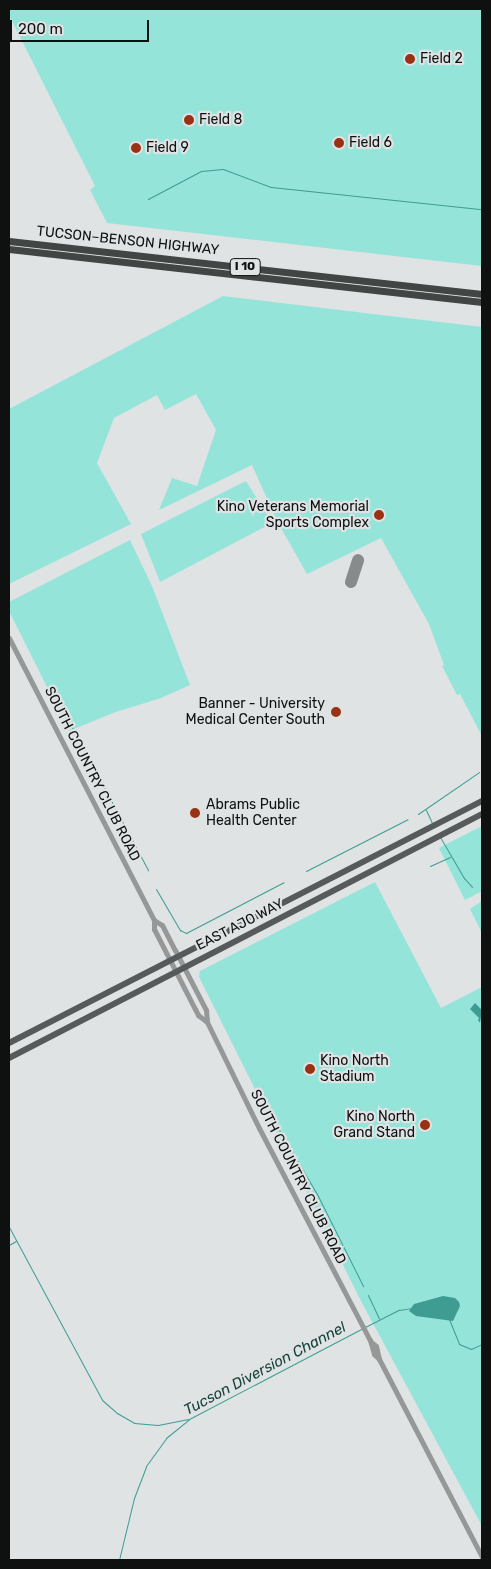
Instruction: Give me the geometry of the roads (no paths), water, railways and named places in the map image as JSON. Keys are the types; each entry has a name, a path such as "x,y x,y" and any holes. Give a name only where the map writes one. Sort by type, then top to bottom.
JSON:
{"highway":[{"name":"TUCSON–BENSON HIGHWAY","path":"9,241 482,294"},
{"name":"TUCSON–BENSON HIGHWAY","path":"9,249 482,302"}],"main road":[{"name":"EAST AJO WAY","path":"9,1043 179,958 482,801"},
{"name":"EAST AJO WAY","path":"9,1058 482,814"},
{"path":"62,1016 68,1028"}],"street":[{"name":"SOUTH COUNTRY CLUB ROAD","path":"9,638 154,920 154,929 170,962 198,1015 207,1022"},
{"name":"SOUTH COUNTRY CLUB ROAD","path":"154,920 162,925 206,1010 207,1022 370,1341 377,1349 482,1557"}],"waterway":[{"path":"148,199 201,171 223,169 271,187 482,209"},
{"path":"61,711 75,732"},
{"path":"81,744 148,870"},
{"path":"418,814 479,772"},
{"path":"426,810 432,823"},
{"path":"306,871 408,819"},
{"path":"440,837 464,878 472,887"},
{"path":"430,866 450,857"},
{"path":"156,889 180,930 186,933 284,882"},
{"path":"269,1124 278,1128 318,1196 363,1286"},
{"path":"9,1227 102,1400 117,1413 134,1423 158,1425 188,1419"},
{"path":"9,1245 16,1241"},
{"path":"368,1295 379,1319"},
{"name":"Tucson Diversion Channel","path":"365,1327 399,1310 411,1308"},
{"name":"Tucson Diversion Channel","path":"449,1319 459,1344 471,1349 482,1344"},
{"name":"Tucson Diversion Channel","path":"119,1560 134,1498 146,1466 166,1438 191,1418 361,1329"}],"place":[{"name":"Field 2","path":"410,59"},
{"name":"Field 8","path":"189,120"},
{"name":"Field 6","path":"339,143"},
{"name":"Field 9","path":"136,148"},
{"name":"Kino Veterans Memorial Sports Complex","path":"379,515"},
{"name":"Banner - University Medical Center South","path":"336,712"},
{"name":"Abrams Public Health Center","path":"195,813"},
{"name":"Kino North Stadium","path":"310,1069"},
{"name":"Kino North Grand Stand","path":"425,1125"}]}
